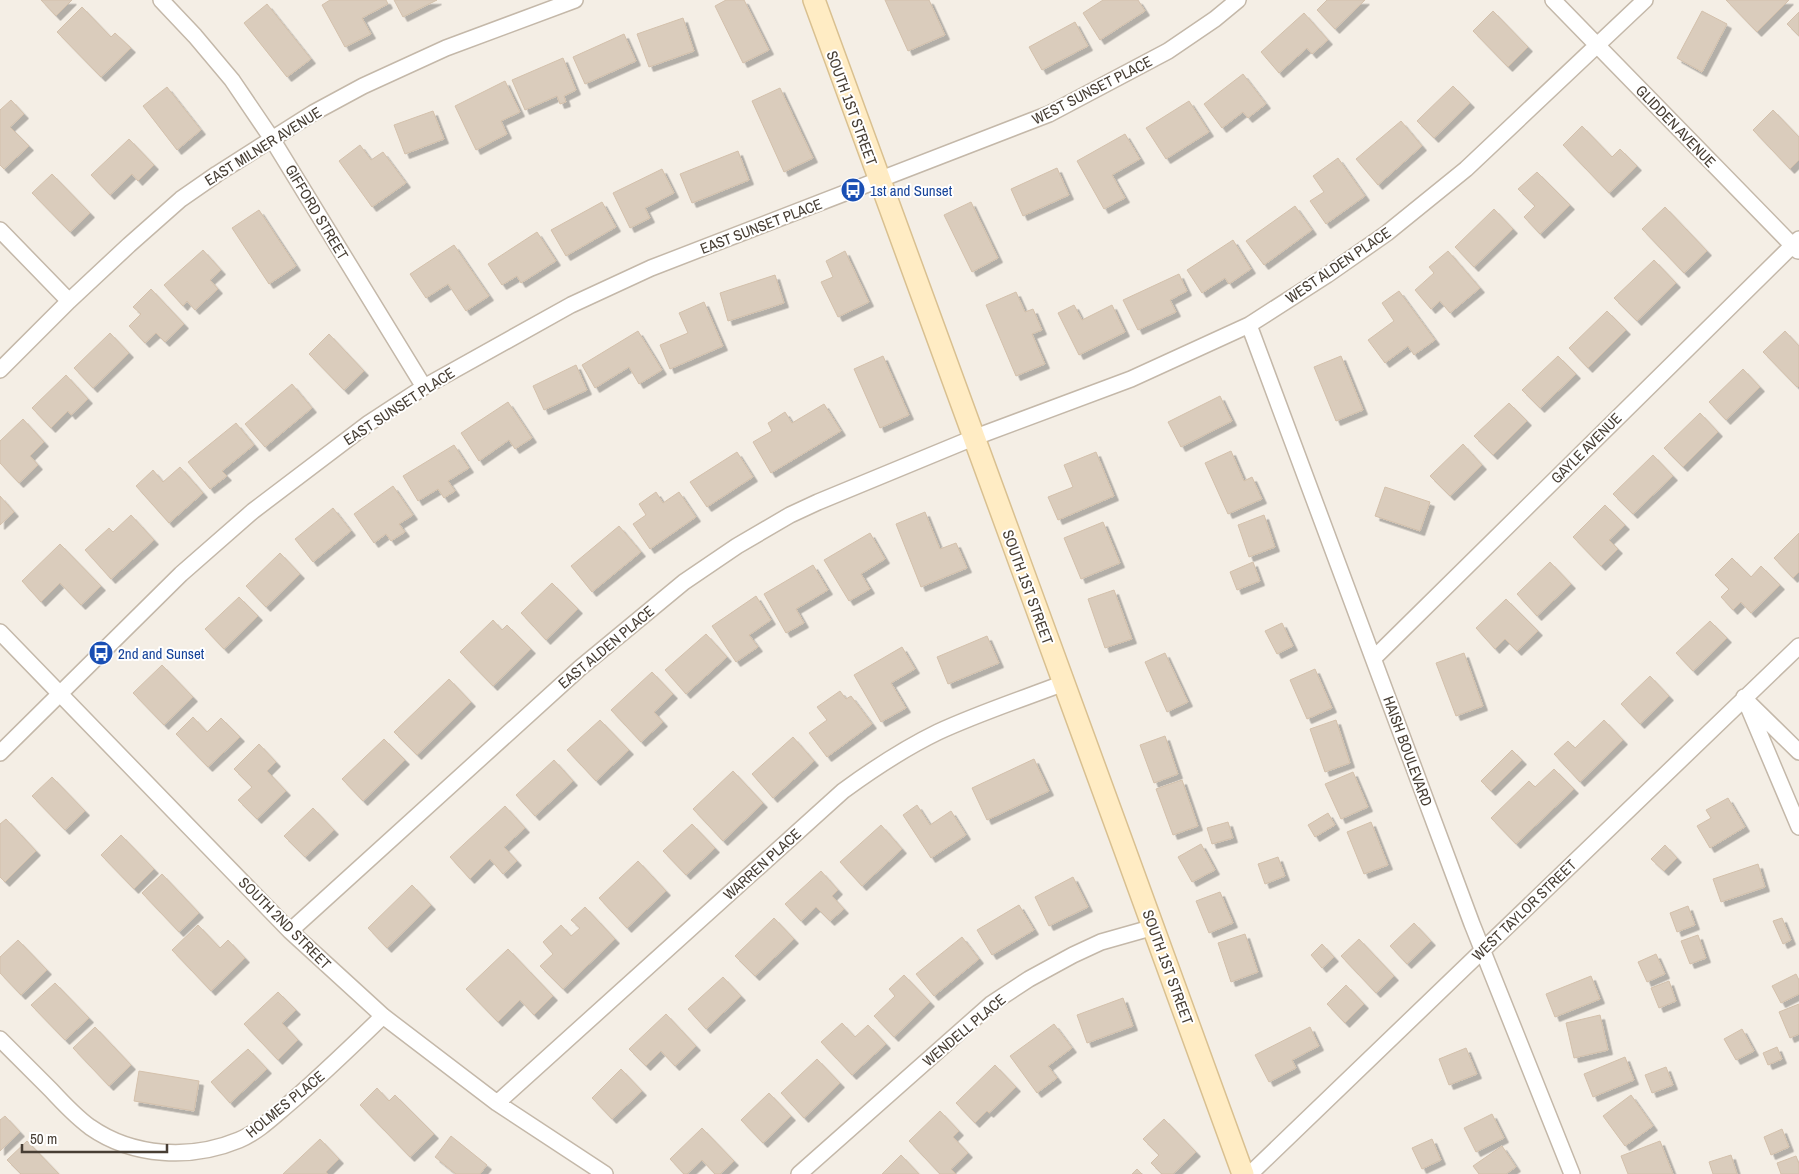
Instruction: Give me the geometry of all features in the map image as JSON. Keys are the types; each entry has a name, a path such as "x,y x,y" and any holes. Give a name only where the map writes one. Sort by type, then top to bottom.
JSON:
{"street":[{"name":"GIFFORD STREET","path":"161,0 195,36 232,80 272,139 424,387"},
{"name":"EAST MILNER AVENUE","path":"0,370 69,301 181,199 216,174 313,113 395,70 446,48 575,0"},
{"name":"SOUTH 1ST STREET","path":"814,0 878,180 1154,927 1243,1174"},
{"name":"WEST SUNSET PLACE","path":"878,180 903,172 1049,114 1168,51 1215,19 1238,0"},
{"name":"GLIDDEN AVENUE","path":"1553,0 1797,246"},
{"name":"WEST ALDEN PLACE","path":"973,438 1131,379 1191,353 1249,325 1327,275 1387,233 1466,169 1645,0"},
{"name":"EAST SUNSET PLACE","path":"0,753 181,574 253,511 369,423 424,387 516,334 580,301 651,268 878,180"},
{"path":"0,230 69,301"},
{"name":"GAYLE AVENUE","path":"1374,658 1797,246"},
{"name":"HAISH BOULEVARD","path":"1249,325 1482,950 1572,1174"},
{"name":"EAST ALDEN PLACE","path":"290,931 580,668 684,582 737,546 790,515 973,438"},
{"name":"SOUTH 2ND STREET","path":"0,632 290,931 383,1016 497,1103 605,1174"},
{"name":"WEST TAYLOR STREET","path":"1250,1174 1799,646"},
{"name":"WARREN PLACE","path":"497,1103 843,791 866,774 938,732 979,714 1064,683"},
{"path":"1744,697 1799,752"},
{"path":"1744,697 1799,827"},
{"name":"WENDELL PLACE","path":"799,1174 991,1004 1029,979 1101,942 1154,927"},
{"name":"HOLMES PLACE","path":"0,1039 71,1111 90,1127 117,1141 141,1149 155,1152 188,1153 240,1140 262,1126 312,1084 383,1016"}],"building":[{"path":"41,0 72,0 56,16"},
{"path":"330,0 386,0 388,4 362,18 371,34 345,47 322,5"},
{"path":"394,0 437,0 403,17"},
{"path":"726,0 744,0 769,50 743,63 715,6"},
{"path":"885,0 929,0 945,35 908,51"},
{"path":"1103,0 1138,0 1145,11 1100,40 1083,13"},
{"path":"1327,0 1365,0 1335,29 1317,10"},
{"path":"1726,0 1789,0 1757,32"},
{"path":"267,4 311,59 287,77 244,23"},
{"path":"82,7 111,37 115,33 131,48 101,77 57,32"},
{"path":"1493,11 1528,47 1508,67 1473,31"},
{"path":"1702,11 1727,24 1702,72 1677,58"},
{"path":"1799,12 1799,36 1787,24"},
{"path":"1304,13 1328,40 1312,54 1307,48 1279,73 1261,52"},
{"path":"683,18 694,51 649,67 637,34"},
{"path":"1075,22 1088,46 1042,70 1029,47"},
{"path":"624,34 636,61 585,84 573,57"},
{"path":"563,58 576,90 564,96 566,102 560,104 557,96 525,110 512,80"},
{"path":"1243,74 1266,104 1248,118 1243,112 1222,128 1204,104"},
{"path":"505,81 520,112 501,121 507,134 476,150 455,106"},
{"path":"1453,86 1470,103 1434,138 1417,121"},
{"path":"167,87 201,130 177,150 143,106"},
{"path":"780,88 813,158 784,172 752,101"},
{"path":"11,100 24,114 10,127 29,146 4,169 0,165 0,110"},
{"path":"1189,101 1209,132 1166,159 1146,128"},
{"path":"1773,110 1799,137 1799,160 1790,169 1753,130"},
{"path":"433,111 444,139 405,154 394,125"},
{"path":"1401,121 1422,146 1378,185 1356,159"},
{"path":"1582,126 1612,157 1620,149 1637,166 1609,193 1563,145"},
{"path":"1125,134 1140,159 1112,175 1125,198 1104,209 1077,161"},
{"path":"129,139 154,165 138,181 132,174 110,195 91,175"},
{"path":"360,145 371,160 383,152 406,183 372,207 339,161"},
{"path":"738,151 749,180 692,203 680,174"},
{"path":"1338,158 1365,196 1326,224 1310,201 1324,192 1313,176"},
{"path":"1057,168 1069,195 1023,216 1011,189"},
{"path":"662,169 674,193 645,208 650,218 630,228 613,193"},
{"path":"1537,172 1570,205 1540,234 1524,217 1535,206 1518,189"},
{"path":"52,174 90,213 70,232 32,193"},
{"path":"602,202 616,227 566,256 551,230"},
{"path":"971,202 998,258 972,272 944,215"},
{"path":"1295,206 1312,230 1264,265 1246,241"},
{"path":"1665,207 1707,251 1684,273 1642,229"},
{"path":"1494,209 1513,229 1474,267 1455,247"},
{"path":"259,210 296,266 269,284 232,228"},
{"path":"537,232 556,261 521,283 517,276 502,285 488,264"},
{"path":"1233,240 1251,269 1229,284 1225,278 1202,293 1187,270"},
{"path":"454,245 489,296 466,311 448,284 426,298 410,274"},
{"path":"203,250 221,270 210,280 218,289 195,310 187,301 183,306 164,285"},
{"path":"845,251 869,302 838,317 821,282 833,277 826,261"},
{"path":"1448,251 1480,288 1450,313 1440,301 1431,309 1415,290 1434,273 1429,267"},
{"path":"1654,260 1676,283 1637,321 1614,298"},
{"path":"1179,274 1187,291 1170,300 1176,312 1138,330 1123,300"},
{"path":"775,275 784,303 728,321 720,293"},
{"path":"151,289 184,324 165,342 156,333 145,343 129,326 141,314 133,307"},
{"path":"1399,291 1435,340 1414,355 1408,346 1385,363 1368,340 1394,321 1382,303"},
{"path":"1016,292 1025,312 1033,309 1042,330 1032,334 1045,364 1016,376 986,305"},
{"path":"704,302 723,346 670,369 660,345 688,333 679,313"},
{"path":"1074,305 1082,320 1112,305 1125,332 1079,355 1058,313"},
{"path":"1607,311 1626,330 1588,368 1569,348"},
{"path":"638,331 662,370 639,384 629,367 595,388 582,365"},
{"path":"1785,331 1799,346 1799,386 1797,387 1763,352"},
{"path":"110,333 129,353 93,388 74,368"},
{"path":"329,334 364,371 344,390 309,354"},
{"path":"883,356 909,415 880,428 854,369"},
{"path":"1341,356 1363,410 1336,421 1314,367"},
{"path":"1558,356 1576,374 1540,408 1522,390"},
{"path":"576,365 587,390 544,410 533,386"},
{"path":"1743,369 1760,387 1726,420 1709,402"},
{"path":"66,375 88,399 71,415 68,411 51,428 32,408"},
{"path":"292,384 312,408 265,447 245,424"},
{"path":"1220,396 1232,421 1181,447 1168,422"},
{"path":"508,402 532,438 515,449 509,440 479,461 461,433"},
{"path":"1509,403 1527,421 1493,455 1474,436"},
{"path":"824,404 841,431 771,473 753,442 772,431 768,423 785,412 792,423"},
{"path":"1700,413 1718,432 1683,467 1664,448"},
{"path":"23,419 44,442 30,456 38,465 19,483 0,463 0,441"},
{"path":"236,423 254,445 222,471 227,476 210,489 188,462"},
{"path":"1463,444 1482,465 1450,496 1430,476"},
{"path":"454,445 469,468 448,481 455,491 444,498 438,489 418,501 403,476"},
{"path":"1231,451 1244,481 1252,477 1262,499 1228,514 1205,463"},
{"path":"737,452 753,477 707,507 690,482"},
{"path":"1096,452 1114,496 1058,520 1048,497 1073,487 1064,465"},
{"path":"1653,455 1673,476 1633,514 1613,494"},
{"path":"180,467 203,493 169,523 136,486 153,470 163,482"},
{"path":"393,486 413,515 399,524 405,532 391,541 386,534 374,543 354,514"},
{"path":"1385,487 1430,502 1420,531 1375,516"},
{"path":"656,492 663,503 679,492 696,517 650,549 633,524 646,515 639,504"},
{"path":"0,496 14,512 0,525"},
{"path":"1605,505 1625,525 1609,540 1618,549 1601,566 1573,537"},
{"path":"333,508 351,531 313,562 295,539"},
{"path":"925,512 940,549 956,543 967,568 921,587 896,524"},
{"path":"131,515 154,540 111,579 85,550 109,528 113,532"},
{"path":"1264,515 1275,547 1249,557 1238,525"},
{"path":"1103,522 1120,563 1081,579 1064,538"},
{"path":"619,526 641,552 592,592 571,566"},
{"path":"870,533 885,559 861,574 870,589 849,601 824,560"},
{"path":"1799,533 1799,572 1793,578 1774,558"},
{"path":"60,544 101,586 81,605 60,583 41,602 22,581"},
{"path":"280,553 300,574 266,607 246,586"},
{"path":"1732,558 1751,577 1761,566 1780,585 1751,613 1741,602 1733,610 1721,597 1729,589 1715,575"},
{"path":"1253,562 1260,581 1237,590 1230,572"},
{"path":"1550,562 1571,584 1537,616 1517,594"},
{"path":"813,565 828,590 796,609 804,623 786,633 764,594"},
{"path":"552,583 578,609 546,640 521,613"},
{"path":"1114,590 1132,639 1105,648 1088,599"},
{"path":"756,596 771,620 749,635 758,647 736,662 712,626"},
{"path":"239,597 258,616 224,649 205,629"},
{"path":"1506,599 1538,631 1517,651 1505,639 1495,649 1476,628"},
{"path":"493,620 502,630 507,625 531,649 493,686 460,652"},
{"path":"1710,621 1727,638 1693,671 1676,653"},
{"path":"1282,623 1293,646 1277,654 1265,631"},
{"path":"706,634 727,657 686,694 665,670"},
{"path":"987,636 999,663 948,684 937,657"},
{"path":"902,647 915,669 891,683 906,708 881,722 854,675"},
{"path":"1165,653 1188,702 1167,712 1145,662"},
{"path":"1464,653 1483,706 1456,716 1436,663"},
{"path":"162,665 193,697 164,725 133,693"},
{"path":"1315,669 1332,708 1307,719 1290,680"},
{"path":"652,672 673,694 654,712 663,722 641,742 611,710"},
{"path":"1650,676 1669,696 1640,724 1621,704"},
{"path":"449,679 471,702 417,755 394,732"},
{"path":"840,691 846,699 851,696 872,724 827,757 809,733 827,720 817,707"},
{"path":"193,717 207,732 221,718 240,737 208,767 176,734"},
{"path":"600,720 629,750 596,781 567,750"},
{"path":"1336,720 1350,763 1325,772 1310,729"},
{"path":"1604,720 1623,740 1580,782 1554,754 1568,741 1575,748"},
{"path":"1165,736 1178,774 1154,783 1140,745"},
{"path":"793,737 814,761 773,798 752,774"},
{"path":"384,739 405,760 363,801 342,779"},
{"path":"259,744 276,762 267,771 286,791 257,819 238,800 252,787 234,769"},
{"path":"1512,750 1522,760 1491,791 1481,781"},
{"path":"1034,759 1049,791 987,820 972,788"},
{"path":"554,760 573,781 535,816 516,795"},
{"path":"1554,769 1574,789 1516,844 1491,818 1529,781 1535,787"},
{"path":"733,771 763,803 723,841 693,809"},
{"path":"1353,772 1368,807 1341,819 1325,784"},
{"path":"52,777 85,811 65,830 32,796"},
{"path":"1182,780 1198,826 1173,835 1156,789"},
{"path":"1728,798 1745,827 1710,848 1697,826 1711,818 1706,810"},
{"path":"917,805 930,825 951,811 966,835 931,858 903,815"},
{"path":"505,806 525,828 504,847 517,861 503,874 490,859 470,879 450,857"},
{"path":"313,808 334,830 305,857 284,836"},
{"path":"1328,813 1335,825 1315,837 1308,825"},
{"path":"6,819 36,851 5,882 0,877 0,824"},
{"path":"1228,822 1233,838 1212,844 1207,828"},
{"path":"1371,822 1388,865 1364,874 1347,832"},
{"path":"692,824 715,848 686,875 663,851"},
{"path":"881,825 902,849 862,886 840,862"},
{"path":"121,835 154,869 134,889 101,855"},
{"path":"1201,844 1215,870 1192,882 1178,857"},
{"path":"1665,845 1677,858 1664,871 1651,859"},
{"path":"1278,857 1285,876 1265,884 1258,864"},
{"path":"638,861 666,891 627,928 599,898"},
{"path":"1758,864 1765,887 1721,902 1713,879"},
{"path":"821,871 838,890 832,896 844,909 830,921 816,907 801,921 785,904"},
{"path":"162,874 199,913 179,932 142,893"},
{"path":"1073,877 1088,907 1049,926 1035,897"},
{"path":"412,885 431,905 387,948 368,928"},
{"path":"1220,892 1233,923 1209,933 1196,901"},
{"path":"1019,905 1034,930 992,955 977,930"},
{"path":"1688,906 1695,925 1677,932 1670,913"},
{"path":"585,907 615,939 563,989 540,966 553,954 543,942 561,925 571,936 580,928 571,920"},
{"path":"774,918 794,939 755,976 735,956"},
{"path":"1782,918 1791,940 1783,944 1773,921"},
{"path":"1414,923 1431,941 1407,964 1390,946"},
{"path":"198,925 220,948 228,940 245,958 211,991 172,950"},
{"path":"1245,934 1258,972 1231,982 1218,943"},
{"path":"1698,935 1706,958 1690,964 1681,941"},
{"path":"962,937 979,959 934,996 916,974"},
{"path":"1359,939 1394,976 1376,993 1341,956"},
{"path":"18,940 47,970 21,995 0,973 0,957"},
{"path":"1322,944 1334,957 1322,968 1311,955"},
{"path":"508,949 553,996 534,1015 520,1000 498,1022 466,989"},
{"path":"1656,954 1665,974 1647,982 1638,962"},
{"path":"1796,974 1799,980 1799,994 1781,1003 1772,986"},
{"path":"904,975 930,1002 894,1037 874,1016 895,996 889,989"},
{"path":"1591,976 1600,999 1555,1017 1546,994"},
{"path":"723,977 741,996 706,1029 688,1009"},
{"path":"1669,981 1676,1001 1659,1008 1651,988"},
{"path":"55,983 89,1018 65,1040 31,1005"},
{"path":"1346,985 1364,1004 1345,1023 1327,1004"},
{"path":"278,992 296,1010 282,1023 298,1040 278,1060 244,1024"},
{"path":"1123,998 1133,1026 1087,1043 1077,1015"},
{"path":"1799,1004 1799,1034 1790,1038 1779,1012"},
{"path":"666,1014 696,1046 675,1066 661,1051 646,1066 629,1049"},
{"path":"1600,1015 1608,1050 1574,1058 1566,1023"},
{"path":"842,1023 855,1037 868,1025 886,1044 852,1075 821,1042"},
{"path":"1054,1024 1072,1048 1048,1066 1057,1078 1037,1093 1010,1056"},
{"path":"95,1027 131,1065 109,1086 73,1048"},
{"path":"1310,1027 1319,1046 1292,1060 1296,1068 1269,1082 1255,1055"},
{"path":"1742,1029 1754,1051 1736,1060 1724,1039"},
{"path":"1777,1047 1782,1059 1768,1065 1763,1053"},
{"path":"1466,1048 1477,1074 1449,1085 1439,1059"},
{"path":"248,1049 267,1069 230,1103 211,1082"},
{"path":"1625,1057 1634,1080 1593,1097 1584,1074"},
{"path":"817,1059 840,1083 804,1118 781,1093"},
{"path":"995,1065 1016,1087 989,1113 987,1111 975,1123 956,1103"},
{"path":"1666,1067 1673,1085 1652,1093 1645,1075"},
{"path":"621,1069 642,1091 612,1119 592,1098"},
{"path":"139,1071 199,1081 194,1111 134,1101"},
{"path":"377,1088 389,1101 395,1095 434,1134 410,1157 360,1105"},
{"path":"769,1093 791,1116 763,1143 741,1120"},
{"path":"1631,1095 1653,1126 1625,1146 1603,1116"},
{"path":"940,1111 959,1131 953,1137 968,1153 951,1169 956,1174 940,1174 909,1141"},
{"path":"1492,1114 1504,1138 1476,1152 1464,1128"},
{"path":"5,1116 20,1132 0,1151 0,1120"},
{"path":"1164,1119 1196,1152 1173,1174 1162,1174 1151,1163 1159,1155 1143,1139"},
{"path":"702,1128 734,1161 720,1174 715,1174 702,1160 687,1174 684,1174 670,1159"},
{"path":"1782,1129 1789,1147 1771,1155 1764,1137"},
{"path":"451,1136 487,1165 480,1174 456,1174 435,1157"},
{"path":"320,1139 339,1159 326,1172 328,1174 283,1174"},
{"path":"1432,1139 1441,1160 1422,1169 1412,1148"},
{"path":"27,1141 59,1174 21,1174 7,1160"},
{"path":"1660,1141 1673,1174 1628,1174 1621,1156"},
{"path":"1502,1146 1516,1167 1506,1174 1479,1174 1473,1166"},
{"path":"901,1155 919,1174 882,1174"},
{"path":"1731,1155 1737,1174 1713,1174 1709,1162"},
{"path":"1796,1156 1799,1164 1799,1174 1781,1174 1777,1163"},
{"path":"1137,1169 1142,1174 1132,1174"}],"place":[{"name":"1st and Sunset","path":"853,190"},
{"name":"2nd and Sunset","path":"101,653"}]}
